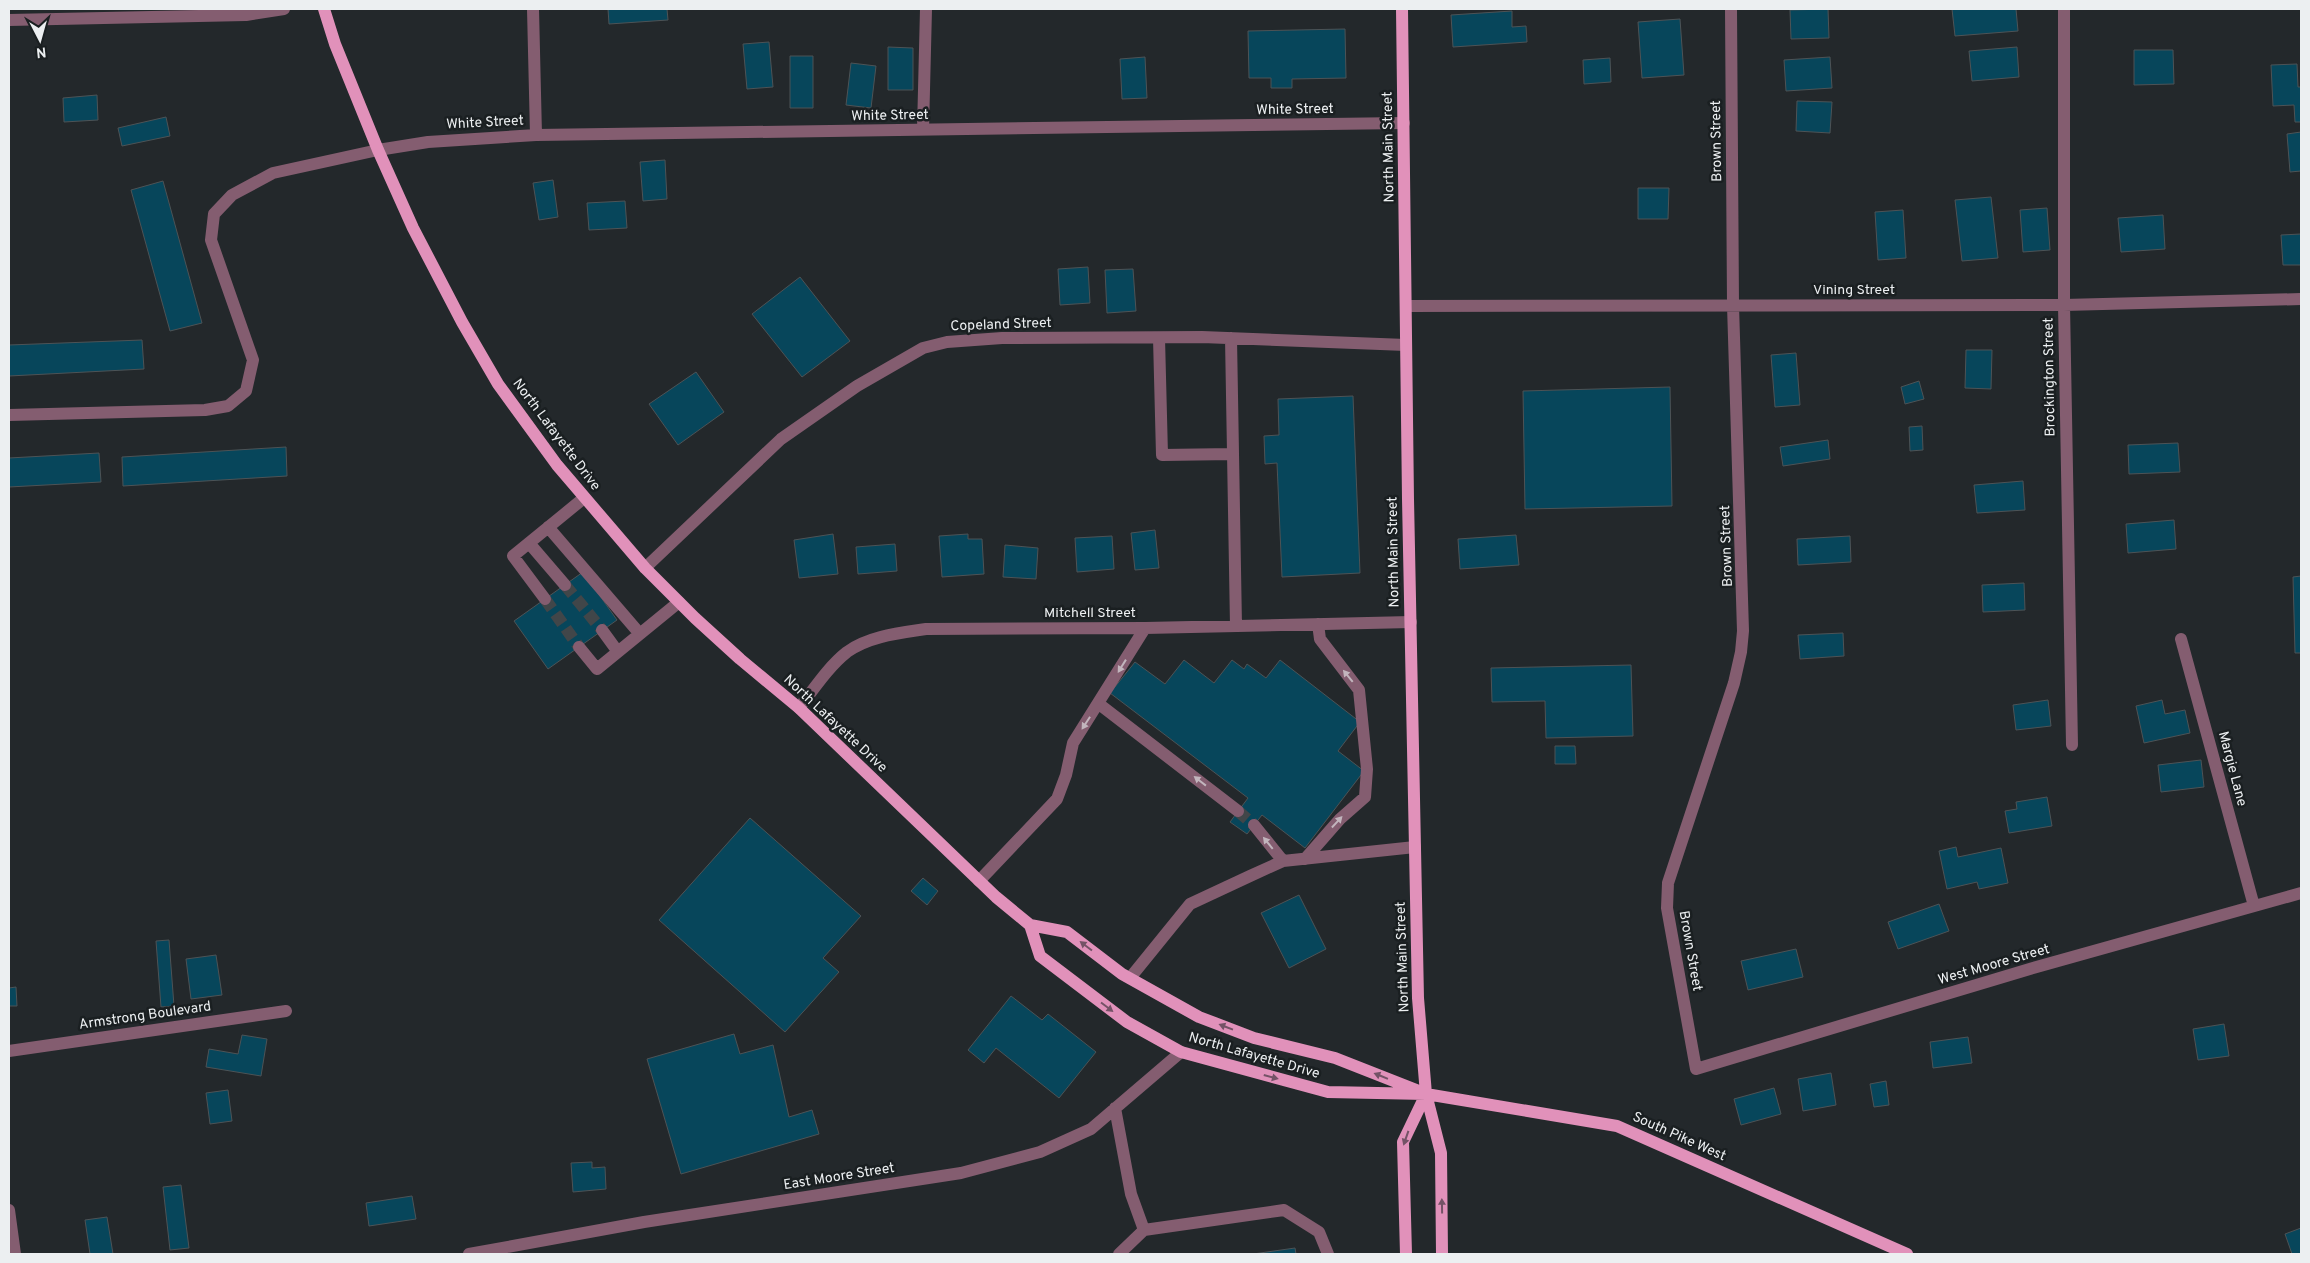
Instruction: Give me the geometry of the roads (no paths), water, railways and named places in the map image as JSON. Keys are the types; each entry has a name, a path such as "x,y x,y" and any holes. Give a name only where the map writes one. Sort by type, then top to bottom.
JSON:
{"main road":[{"name":"North Lafayette Drive","path":"324,9 335,44 378,150 413,228 471,338 498,384 584,498 645,568 679,602 740,660 799,708 980,881 1030,925 1040,956 1127,1022 1181,1052 1328,1092 1426,1094"},
{"name":"North Main Street","path":"1402,9 1418,998 1426,1094"},
{"path":"1030,925 1067,932 1130,978 1199,1017 1254,1038 1335,1058 1426,1094"},
{"path":"1406,1254 1403,1142 1426,1094"},
{"path":"1426,1094 1441,1153 1442,1254"},
{"name":"South Pike West","path":"1426,1094 1617,1126 1907,1254"}],"street":[{"path":"9,20 224,12 246,15 284,9"},
{"path":"533,9 536,135"},
{"path":"923,130 926,9"},
{"name":"Brown Street","path":"1696,1069 1667,908 1668,883 1734,683 1741,652 1744,600 1733,305 1731,9"},
{"name":"Brockington Street","path":"2064,9 2064,305 2072,745"},
{"name":"White Street","path":"9,415 205,410 228,406 246,391 254,360 211,240 214,214 232,195 273,173 378,150 428,142 536,135 1404,123"},
{"name":"Vining Street","path":"1406,306 2064,305 2301,298"},
{"name":"Copeland Street","path":"645,568 780,439 857,386 923,348 947,342 1002,338 1231,338 1406,345"},
{"path":"1159,338 1162,455 1233,454"},
{"path":"1231,338 1236,626"},
{"path":"545,599 513,556 584,498"},
{"path":"548,527 640,634"},
{"path":"529,543 565,585"},
{"path":"579,647 597,669 679,602"},
{"name":"Mitchell Street","path":"799,708 832,667 848,652 862,644 898,633 926,629 1145,628 1411,622"},
{"path":"1305,858 1340,819 1365,797 1368,769 1359,690 1320,639 1318,624"},
{"path":"980,881 1057,799 1066,775 1073,743 1145,628"},
{"path":"602,630 618,652"},
{"name":"Margie Lane","path":"2181,639 2254,906"},
{"path":"1098,704 1238,811"},
{"path":"1254,825 1283,861"},
{"path":"1130,978 1190,904 1283,861 1415,847"},
{"name":"West Moore Street","path":"1696,1069 2033,968 2301,892"},
{"name":"Armstrong Boulevard","path":"9,1050 286,1011"},
{"name":"East Moore Street","path":"469,1254 644,1222 962,1173 1040,1152 1091,1129 1181,1052"},
{"path":"1115,1108 1131,1194 1144,1230"},
{"path":"9,1210 16,1254"},
{"path":"1119,1254 1144,1230 1284,1210 1319,1232 1328,1254"}],"tunnel":[{"path":"565,585 602,630"},
{"path":"545,599 579,647"},
{"path":"1238,811 1254,825"}]}
